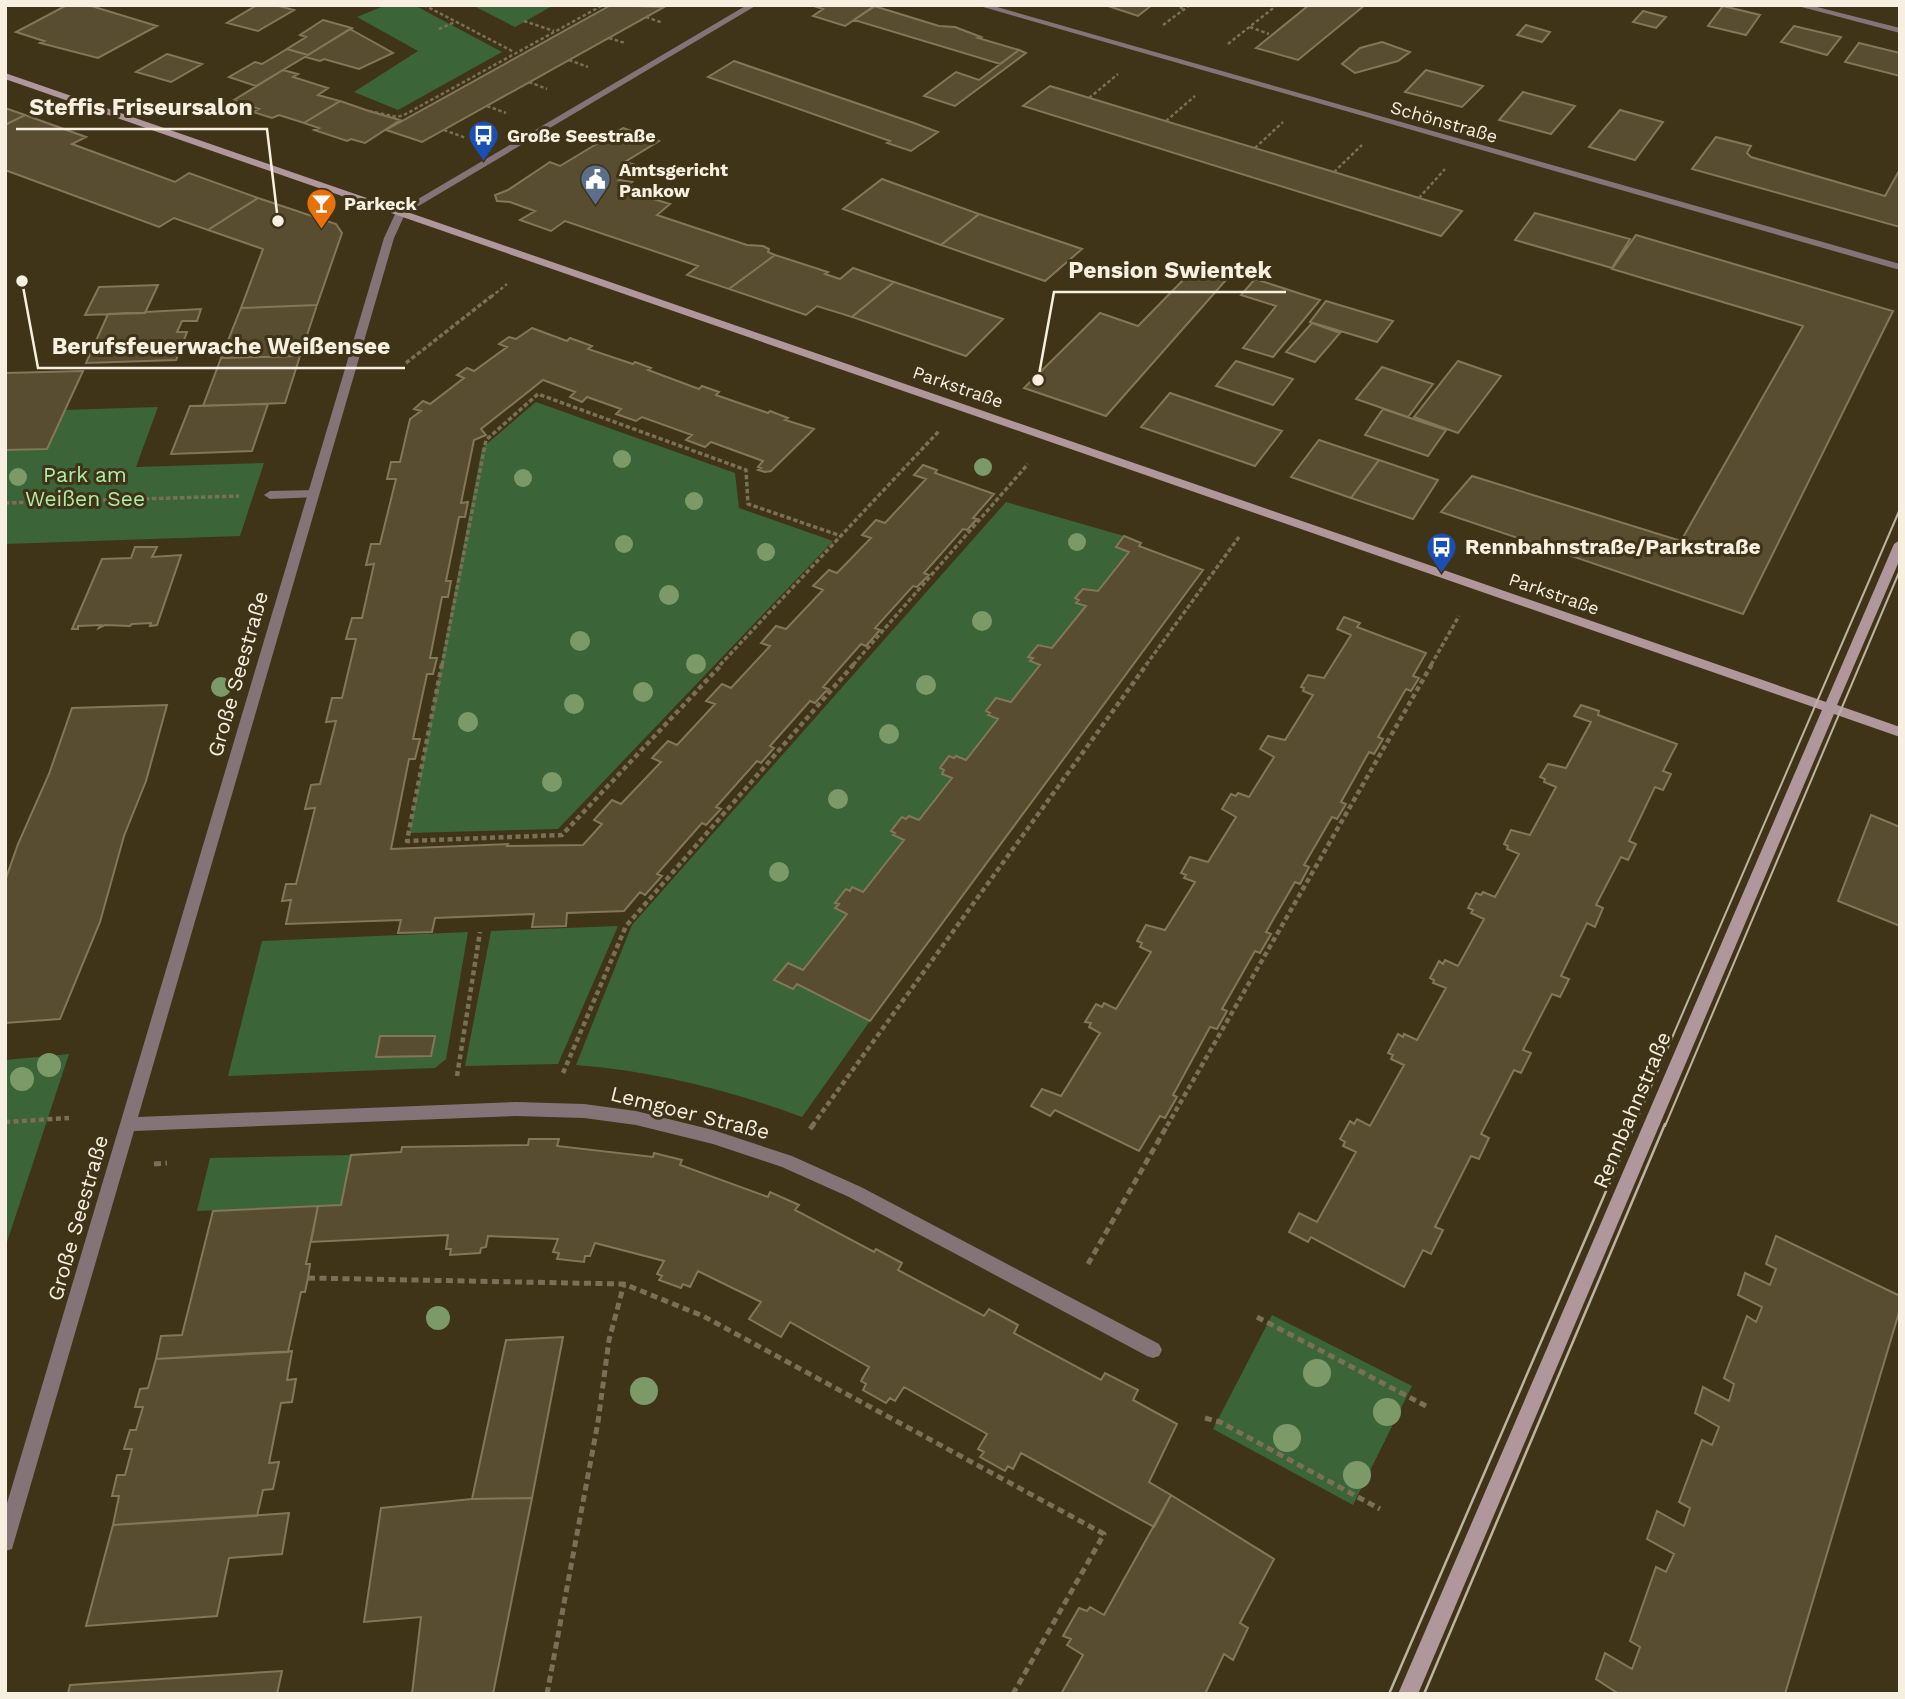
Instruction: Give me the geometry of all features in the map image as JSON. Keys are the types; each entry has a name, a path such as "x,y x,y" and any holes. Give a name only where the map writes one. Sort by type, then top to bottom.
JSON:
{"street":[{"path":"401,212 753,5"},
{"name":"Schönstraße","path":"980,5 1900,267"},
{"path":"1798,5 1900,30"},
{"name":"Parkstraße","path":"5,76 1900,732"},
{"name":"Große Seestraße","path":"5,1542 389,238 401,212"},
{"path":"270,495 314,494"},
{"name":"Rennbahnstraße","path":"1408,1694 1900,544"},
{"name":"Lemgoer Straße","path":"128,1124 516,1109 584,1111 636,1118 713,1137 798,1166 855,1192 1153,1350"}],"path":[{"path":"424,5 515,53"},
{"path":"591,5 598,8"},
{"path":"369,111 372,109 397,117 404,115 603,5"},
{"path":"1174,5 1185,9"},
{"path":"1163,25 1190,5"},
{"path":"1218,51 1277,5"},
{"path":"646,17 667,24"},
{"path":"524,21 555,31"},
{"path":"439,29 456,22"},
{"path":"1250,27 1269,34"},
{"path":"609,38 631,45"},
{"path":"569,60 590,68"},
{"path":"1089,98 1125,69"},
{"path":"469,71 476,74"},
{"path":"528,82 550,90"},
{"path":"1166,121 1201,91"},
{"path":"487,106 509,114"},
{"path":"1255,148 1288,116"},
{"path":"444,130 467,138"},
{"path":"1334,172 1368,139"},
{"path":"1419,198 1450,163"},
{"path":"405,363 513,279"},
{"path":"841,536 748,504 746,470 538,394 486,440 407,841 562,835 939,431"},
{"path":"563,1073 626,926 1029,463"},
{"path":"5,503 270,495"},
{"path":"810,1129 1239,537"},
{"path":"1088,1264 1459,616"},
{"path":"457,1076 480,932"},
{"path":"5,1122 69,1118"},
{"path":"308,1278 624,1284 703,1316 1104,1534 1013,1694"},
{"path":"547,1694 598,1422 609,1340 624,1284"},
{"path":"1257,1317 1428,1407"},
{"path":"1205,1418 1220,1422 1380,1509"}],"green space":[{"path":"386,5 414,5 502,52 398,110 354,92 418,51 357,17"},
{"path":"472,5 554,5 515,27"},
{"path":"536,402 735,473 739,508 833,541 558,829 409,833 482,448"},
{"name":"Park am Weißen See","path":"158,407 136,467 264,463 240,536 5,544 5,450 64,410"},
{"path":"1006,502 1124,536 1116,547 1129,552 1098,591 1083,589 1075,598 1079,600 1077,603 1086,606 1052,648 1043,645 1029,657 1040,665 1011,702 996,698 986,710 990,713 988,715 998,719 966,760 956,756 940,768 944,770 942,774 952,778 919,820 902,817 891,830 895,833 893,836 904,840 863,892 853,887 850,891 846,889 836,902 839,904 836,908 847,914 803,970 788,963 775,980 793,989 797,984 870,1021 802,1117 691,1083 576,1065 632,925"},
{"path":"618,926 558,1064 465,1066 491,931"},
{"path":"468,932 446,1059 435,1068 228,1076 262,941"},
{"path":"69,1054 5,1248 5,1060"},
{"path":"351,1155 341,1205 197,1211 210,1158"},
{"path":"1272,1315 1412,1386 1353,1505 1213,1429"}],"building":[{"path":"67,5 88,5 157,26 98,58 40,43 44,41 16,32"},
{"path":"257,5 275,5 294,10 258,31 227,23"},
{"path":"611,5 664,7 422,142 386,130"},
{"path":"811,5 875,6 845,26 813,16 823,9"},
{"path":"1105,5 1152,5 1138,16"},
{"path":"1309,5 1365,5 1298,60 1256,48"},
{"path":"874,6 939,26 955,27 981,37 978,38 1019,50 1000,64 854,20"},
{"path":"1723,6 1760,15 1746,35 1708,26"},
{"path":"1643,11 1666,17 1656,28 1633,22"},
{"path":"323,20 352,28 308,55 287,49 306,37 300,35"},
{"path":"1526,25 1550,32 1542,42 1517,35"},
{"path":"1794,26 1841,37 1827,55 1781,42"},
{"path":"350,29 393,53 359,69 324,59 320,61 305,57"},
{"path":"1382,42 1410,52 1398,61 1355,73 1342,64 1360,48"},
{"path":"1859,43 1900,53 1900,76 1845,62"},
{"path":"287,49 308,55 256,86 229,77 255,62 262,64"},
{"path":"1019,50 1026,53 955,106 924,96 956,72 979,80"},
{"path":"167,54 202,64 171,82 136,72"},
{"path":"734,61 938,132 911,151 887,143 890,141 708,77"},
{"path":"283,70 298,74 293,77 328,88 318,95 340,101 304,123 279,115 272,118 253,112 259,109 234,100"},
{"path":"1426,70 1483,86 1462,107 1405,92"},
{"path":"1050,86 1462,211 1441,236 1023,106"},
{"path":"1523,92 1575,106 1551,134 1499,120"},
{"path":"340,101 400,120 365,143 351,139 347,141 314,130 319,128 304,123"},
{"path":"5,108 25,115 5,125"},
{"path":"1620,110 1663,122 1635,160 1589,147"},
{"path":"25,115 86,137 72,144 175,182 189,173 258,198 208,230 174,218 159,227 5,170 5,125"},
{"name":"Amtsgericht Pankow","path":"623,128 659,141 625,162 639,166 619,180 632,182 628,185 647,191 653,190 643,196 670,204 657,215 747,245 763,246 775,255 729,289 687,275 698,266 565,221 551,231 520,220 535,211 510,202 497,201 495,195 508,190 550,162 560,166"},
{"path":"1716,137 1751,146 1747,153 1751,157 1885,196 1900,169 1900,227 1692,169"},
{"path":"882,179 979,214 941,245 843,209"},
{"path":"258,198 336,224 342,233 317,305 241,308 263,249 208,230"},
{"path":"1535,213 1630,239 1612,268 1515,240"},
{"path":"979,214 1082,249 1045,281 941,245"},
{"path":"1636,235 1893,311 1743,614 1441,512 1472,476 1681,541 1803,326 1612,269"},
{"path":"775,255 828,272 825,274 840,279 853,268 894,282 852,317 817,306 806,315 729,289"},
{"path":"1193,270 1226,280 1106,416 1024,388 1100,313 1138,326"},
{"path":"1255,279 1320,300 1273,357 1243,348 1276,306 1241,295"},
{"path":"894,282 1003,319 966,356 852,317"},
{"path":"158,285 145,313 85,315 99,287"},
{"path":"1326,301 1393,321 1377,342 1310,322"},
{"path":"317,305 300,356 221,358 241,308"},
{"path":"201,309 197,321 182,321 177,332 187,332 176,360 86,363 108,314"},
{"path":"1312,323 1340,333 1315,362 1286,352"},
{"path":"532,328 567,341 570,338 592,346 588,349 633,364 635,362 651,368 648,370 699,389 702,386 719,392 716,395 768,413 770,411 788,418 785,420 814,429 771,471 765,472 758,470 763,461 711,442 705,447 686,440 692,435 642,417 636,421 616,414 621,409 587,397 582,402 570,397 575,392 543,380 481,429 486,435 474,440 461,503 468,502 465,517 459,517 446,581 451,581 448,597 442,597 430,658 437,658 433,674 427,674 413,739 420,739 415,759 409,759 391,849 508,844 507,846 583,845 602,824 594,820 612,800 621,804 661,762 652,758 668,741 677,745 715,704 706,701 722,684 731,688 770,646 761,643 776,626 786,629 823,590 813,586 829,570 837,573 871,538 862,535 876,520 885,523 926,479 914,475 923,465 937,470 935,473 994,494 973,518 977,519 967,530 963,529 924,573 929,575 917,587 913,586 875,628 880,630 866,646 861,644 823,687 828,689 815,703 810,701 770,746 774,748 761,763 757,761 716,807 721,809 706,825 702,823 657,874 662,876 645,895 640,892 624,911 567,913 566,926 532,927 534,914 435,918 432,932 398,933 401,920 286,924 291,900 282,901 286,884 296,884 315,808 305,809 311,785 320,784 336,721 326,722 332,698 342,698 356,639 346,639 352,618 362,618 374,564 366,565 371,544 380,544 396,479 387,479 391,462 400,462 410,419 421,411 414,409 423,401 430,404 464,378 457,375 467,368 474,371 507,347 499,344 509,337 516,339"},
{"path":"300,356 285,403 203,406 221,358"},
{"path":"1236,361 1293,379 1273,405 1216,386"},
{"path":"1458,361 1501,376 1458,433 1414,417"},
{"path":"1382,367 1433,384 1408,417 1356,399"},
{"path":"83,371 47,449 5,450 5,373"},
{"path":"1170,393 1282,431 1255,466 1141,427"},
{"path":"268,404 252,451 171,454 190,406"},
{"path":"1383,409 1446,430 1428,456 1365,435"},
{"path":"1319,440 1379,460 1351,498 1291,477"},
{"path":"1379,460 1438,480 1413,519 1351,498"},
{"path":"1124,536 1141,543 1139,546 1203,570 870,1021 797,984 793,989 774,980 788,963 803,970 847,914 835,908 839,904 835,903 846,889 850,891 852,887 863,892 904,840 893,835 895,833 891,831 902,817 906,819 909,816 919,820 952,778 942,774 944,770 940,768 949,756 966,760 998,719 988,715 990,713 986,711 996,698 1011,702 1040,665 1030,661 1033,658 1028,657 1038,645 1052,648 1086,606 1076,603 1079,600 1075,598 1083,589 1098,591 1129,552 1116,547"},
{"path":"135,547 157,547 152,557 181,555 157,625 105,625 99,628 101,625 78,626 78,629 72,629 102,559 131,558"},
{"path":"1344,617 1360,623 1357,627 1426,653 1413,676 1419,678 1411,691 1406,689 1378,737 1383,739 1374,754 1369,752 1341,802 1346,804 1337,819 1332,817 1304,865 1309,867 1300,884 1295,882 1266,932 1271,934 1260,953 1255,951 1222,1009 1227,1011 1217,1029 1210,1027 1173,1095 1177,1097 1165,1118 1160,1116 1139,1151 1055,1110 1050,1116 1031,1106 1042,1089 1061,1096 1100,1033 1089,1027 1091,1023 1085,1022 1096,1004 1102,1007 1104,1003 1116,1009 1151,952 1140,947 1142,943 1137,941 1146,925 1165,930 1195,882 1184,878 1186,875 1181,873 1190,857 1208,862 1236,817 1222,809 1231,794 1236,796 1238,793 1249,797 1274,757 1260,749 1268,736 1285,740 1313,695 1303,691 1304,688 1301,687 1308,675 1324,678 1351,635 1337,629"},
{"path":"167,705 146,781 124,836 100,922 60,1019 5,1023 5,881 49,774 72,708"},
{"path":"1581,705 1599,711 1598,715 1677,744 1663,771 1671,774 1663,790 1655,787 1629,841 1636,844 1628,860 1621,857 1596,905 1603,908 1595,927 1587,923 1561,976 1569,979 1560,997 1552,994 1523,1050 1531,1053 1521,1073 1514,1070 1481,1134 1489,1138 1479,1159 1471,1156 1435,1227 1443,1230 1431,1254 1423,1250 1404,1287 1311,1237 1308,1242 1289,1232 1299,1213 1317,1222 1356,1152 1343,1146 1345,1142 1340,1139 1350,1121 1354,1124 1357,1119 1370,1126 1404,1065 1391,1059 1393,1055 1388,1053 1398,1034 1417,1040 1446,988 1433,983 1434,980 1430,978 1439,961 1443,964 1445,960 1458,966 1484,919 1471,913 1473,910 1468,908 1476,893 1481,895 1483,892 1495,897 1519,854 1507,849 1508,846 1504,844 1511,830 1530,835 1556,787 1544,782 1545,779 1540,777 1548,764 1566,768 1591,722 1574,716"},
{"path":"1871,815 1900,827 1900,926 1838,901"},
{"path":"380,1036 435,1036 431,1056 376,1057"},
{"path":"529,1139 559,1139 557,1146 653,1157 654,1153 682,1160 680,1165 768,1197 770,1192 799,1205 795,1210 874,1252 876,1249 902,1263 898,1270 984,1316 989,1309 1018,1325 1014,1333 1101,1380 1105,1373 1138,1390 1133,1400 1177,1424 1149,1482 1171,1495 1154,1527 1021,1453 1013,1469 1008,1466 1005,1471 980,1457 984,1452 978,1449 987,1434 904,1387 895,1401 890,1398 886,1403 863,1390 866,1384 861,1381 869,1367 790,1322 781,1337 749,1319 761,1302 698,1271 690,1287 683,1284 681,1288 659,1280 662,1276 657,1274 664,1261 595,1243 590,1256 585,1256 584,1262 557,1259 559,1253 553,1252 558,1239 488,1236 486,1247 481,1248 480,1253 450,1255 451,1249 446,1249 448,1235 311,1242 318,1206 341,1205 351,1155 401,1152 402,1147 528,1145"},
{"path":"318,1206 306,1264 310,1264 308,1278 305,1292 301,1292 288,1352 156,1359 161,1336 182,1335 213,1211"},
{"path":"1776,1236 1900,1296 1900,1309 1785,1694 1619,1694 1596,1679 1605,1653 1632,1669 1640,1647 1630,1641 1656,1567 1666,1572 1674,1554 1647,1539 1657,1511 1684,1526 1690,1508 1679,1502 1702,1440 1712,1445 1719,1427 1695,1413 1703,1387 1729,1401 1734,1384 1724,1378 1747,1316 1756,1322 1762,1307 1738,1295 1745,1273 1770,1285 1776,1269 1766,1264"},
{"path":"563,1337 532,1498 472,1499 506,1340"},
{"path":"292,1351 287,1380 296,1379 292,1402 281,1403 269,1463 279,1462 273,1489 263,1490 257,1516 113,1525 119,1496 112,1496 117,1475 125,1475 132,1449 124,1449 130,1430 136,1430 143,1407 135,1407 140,1389 148,1388 156,1359"},
{"path":"1171,1495 1274,1559 1240,1623 1248,1628 1233,1660 1224,1654 1205,1694 1061,1694 1083,1655 1067,1645 1071,1639 1063,1636 1079,1608 1087,1611 1090,1607 1104,1615"},
{"path":"532,1498 493,1694 412,1694 421,1617 364,1622 381,1508 472,1499"},
{"path":"289,1513 282,1554 229,1558 217,1616 86,1626 113,1525"},
{"path":"282,1671 277,1694 68,1694 70,1685"}],"tram line":[{"path":"1634,1126 1900,509"},
{"path":"1665,1126 1900,570"},
{"path":"1389,1694 1635,1124"},
{"path":"1424,1694 1665,1124"}],"place":[{"name":"Große Seestraße","path":"484,163"},
{"name":"Amtsgericht Pankow","path":"596,207"},
{"name":"Steffis Friseursalon","path":"278,221"},
{"name":"Parkeck","path":"321,231"},
{"name":"Berufsfeuerwache Weißensee","path":"22,281"},
{"name":"Pension Swientek","path":"1038,380"},
{"name":"Rennbahnstraße/Parkstraße","path":"1442,574"}]}
